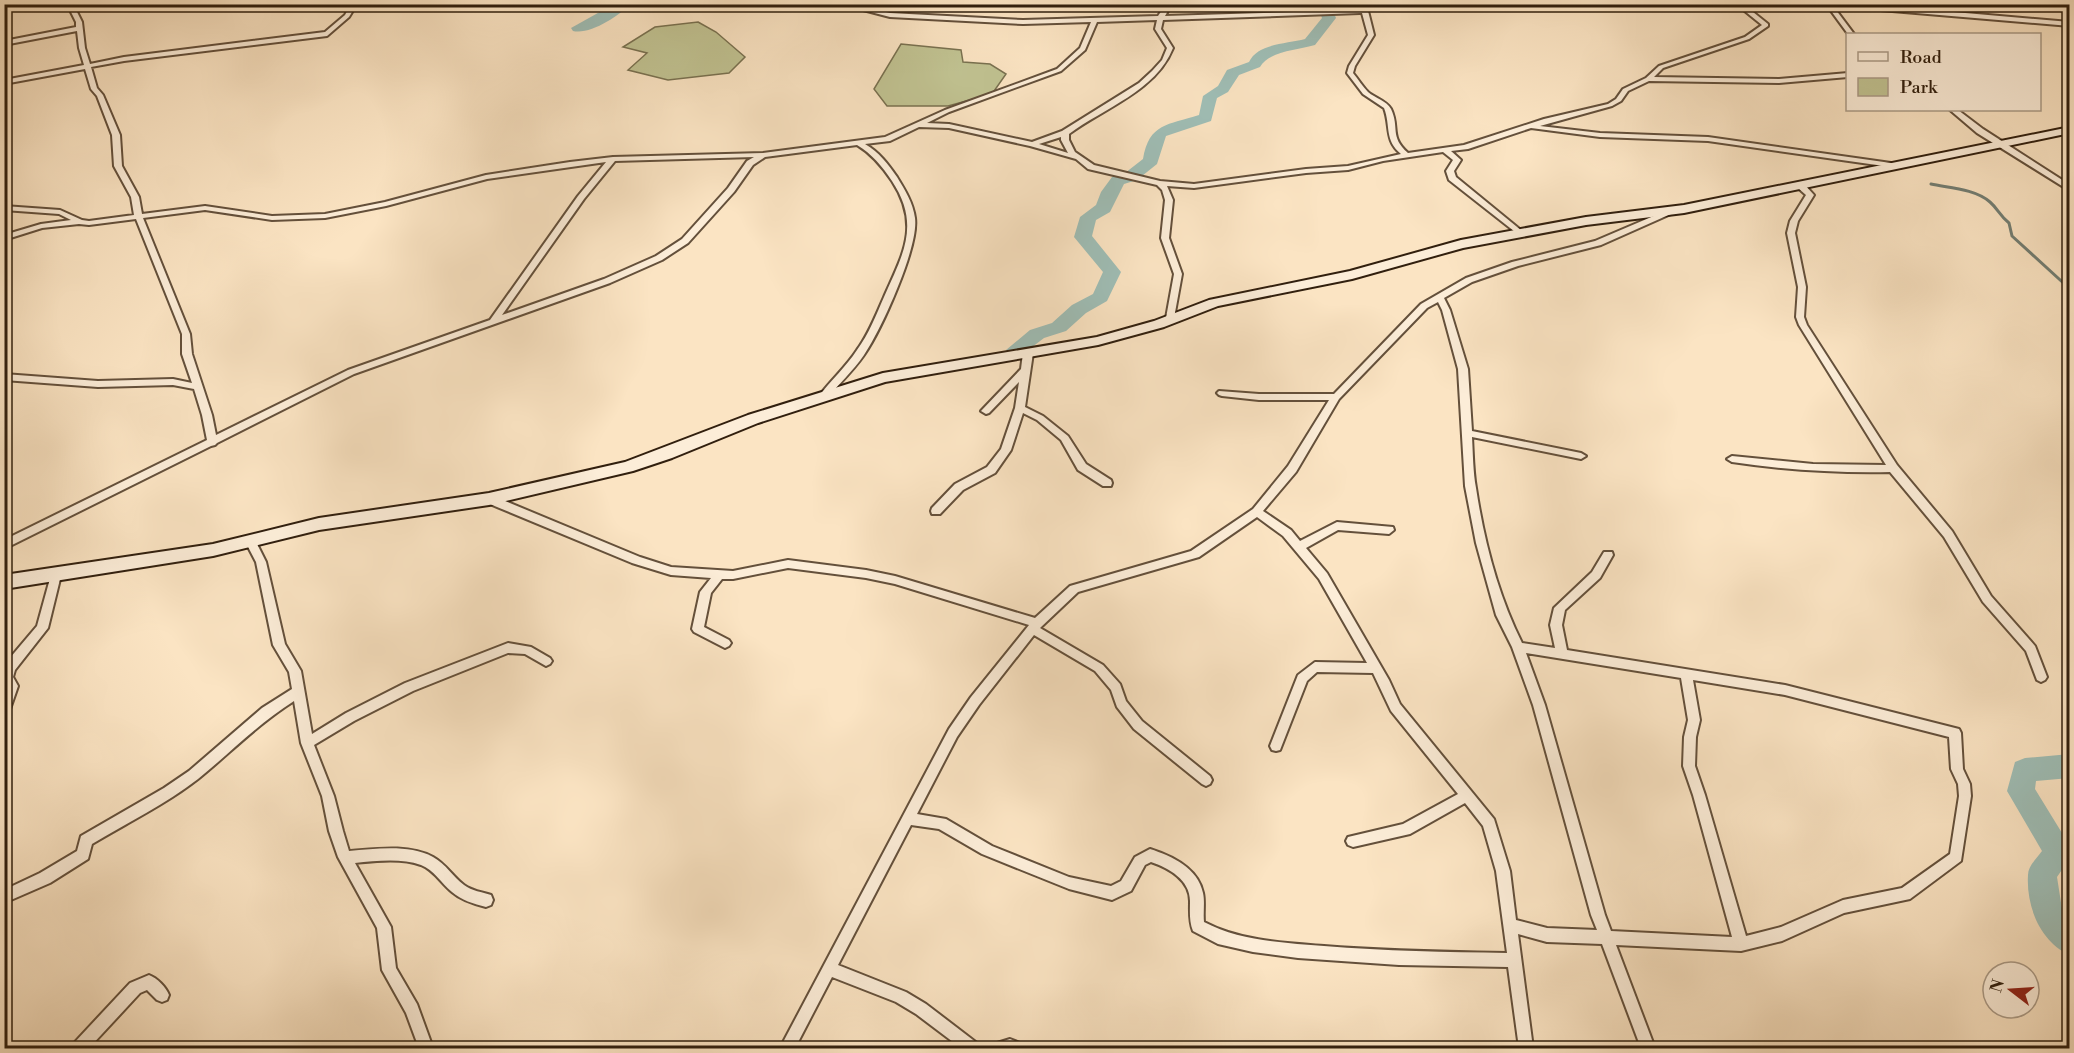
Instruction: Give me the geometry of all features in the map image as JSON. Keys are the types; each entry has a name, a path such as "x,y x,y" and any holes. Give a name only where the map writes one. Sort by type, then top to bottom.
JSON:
{"street":[{"path":"70,4 80,28 94,89 100,94 116,135 116,158 135,197 139,218 186,334 187,354 207,415 212,443"},
{"path":"4,82 88,65 327,34 347,16 354,4"},
{"path":"843,4 872,13 1023,22 1365,11 1382,4"},
{"path":"1032,144 1065,133 1082,119 1135,88 1167,58 1170,48 1158,31 1161,17 1169,4"},
{"path":"919,125 949,126 1032,144 1075,157 1104,171 1160,183 1194,186 1306,171 1348,168 1406,154 1446,150 1615,103 1625,90 1648,79 1661,68 1747,38 1766,25 1738,4"},
{"path":"1828,4 1850,33"},
{"path":"1834,4 2070,24"},
{"path":"2051,4 2070,10"},
{"path":"1365,11 1371,35 1350,73 1365,93 1387,107 1391,137 1395,146 1406,154"},
{"path":"4,238 41,226 139,218 205,208 272,218 325,216 386,204 486,177 613,159 763,155 860,144 887,138 1028,79 1064,67 1083,49 1094,21"},
{"path":"4,43 80,28"},
{"path":"1648,79 1779,81 1846,75"},
{"path":"1955,111 2070,189"},
{"path":"1533,127 1600,135 1708,139 1898,166"},
{"path":"4,582 213,550 319,524 489,499 627,467 667,454 753,419 912,372 1132,333 1170,318 1240,296 1352,275 1445,248 1519,232 1670,211 2070,130"},
{"path":"1065,133 1065,140 1075,157"},
{"path":"822,398 860,354 872,334 897,279 914,231 910,205 899,184 878,157 860,144"},
{"path":"1446,150 1456,160 1450,171 1452,178 1519,232"},
{"path":"4,545 351,372 627,274 674,249 694,231 750,164 763,155"},
{"path":"493,320 520,287 591,184 613,159"},
{"path":"1160,183 1166,190 1169,200 1165,238 1178,274 1170,318"},
{"path":"1169,200 1194,186"},
{"path":"1801,186 1810,195 1794,221 1791,233 1802,287 1800,316 1809,335 1824,355 1893,468 1948,534 1987,599 2031,649 2041,677"},
{"path":"4,208 60,212 67,214 76,222"},
{"path":"787,1048 910,819 953,733 975,701 1035,626 1074,589 1196,554 1257,512 1292,469 1336,397 1402,326 1439,296 1469,280 1515,264 1598,243 1670,211"},
{"path":"1439,296 1446,310 1463,369 1470,486 1480,543 1502,615 1518,647 1556,758 1598,915 1648,1048"},
{"path":"936,511 959,487 990,470 1005,450 1020,408 1028,353"},
{"path":"986,411 1024,371"},
{"path":"4,377 98,384 173,382 198,387"},
{"path":"1222,393 1259,397 1336,397"},
{"path":"1020,408 1040,418 1065,438 1082,467 1107,483"},
{"path":"1467,433 1581,456"},
{"path":"1732,459 1822,469 1893,468"},
{"path":"489,499 657,567 718,576 755,572 788,564 866,574 905,583 1035,626 1099,668 1116,688 1121,703 1138,725 1206,780"},
{"path":"1257,512 1287,533 1323,576 1376,668 1395,707 1489,823 1497,845 1526,1048"},
{"path":"1299,547 1337,525 1389,530"},
{"path":"250,541 261,561 279,645 295,671 296,693 307,743 328,796 345,857 384,927 389,970 412,1009 426,1048"},
{"path":"1562,655 1556,625 1560,608 1596,575 1608,555"},
{"path":"4,709 12,686 7,678 9,668 42,628 56,575"},
{"path":"718,576 706,592 698,629 725,643"},
{"path":"1510,925 1547,935 1741,945 1782,934 1843,908 1905,894 1956,857 1965,796 1964,784 1958,769 1955,733 1785,690 1518,647"},
{"path":"307,743 350,717 409,687 508,648 527,650 546,661"},
{"path":"1276,746 1302,678 1308,671 1315,667 1376,668"},
{"path":"1686,675 1693,704 1694,720 1690,737 1689,766 1703,806 1741,945"},
{"path":"4,897 45,878 83,855 86,840 169,792 193,775 266,712 296,693"},
{"path":"1353,841 1405,830 1467,796"},
{"path":"910,819 941,823 987,850 1048,875 1069,883 1112,893 1126,886 1140,861 1149,855 1159,858 1186,876 1195,888 1198,926 1202,930 1234,942 1380,957 1515,960"},
{"path":"345,857 393,855 428,860 466,896 486,900"},
{"path":"829,969 901,997 921,1009 972,1048"},
{"path":"79,1048 135,988 149,982 162,995"},
{"path":"1002,1048 1010,1046 1015,1048"}],"green space":[{"path":"698,22 716,32 745,57 729,73 668,80 628,70 647,53 623,47 655,27"},
{"path":"901,44 961,50 963,62 990,64 1006,74 992,94 948,106 887,106 874,89"}],"waterway":[{"path":"578,28 600,19 624,4"},
{"path":"1016,350 1037,334 1059,327 1079,309 1101,297 1112,272 1083,237 1088,217 1104,208 1109,192 1118,180 1131,177 1151,161 1154,142 1160,133 1206,118 1210,96 1223,89 1232,77 1232,73 1255,64 1256,60 1274,49 1286,49 1310,42 1329,18 1328,11 1323,4"},
{"path":"1931,184 1977,194 1990,202 2009,223 2012,236 2070,289"},
{"path":"2070,766 2025,770 2021,791 2058,852 2042,874 2048,916 2070,940"}]}
